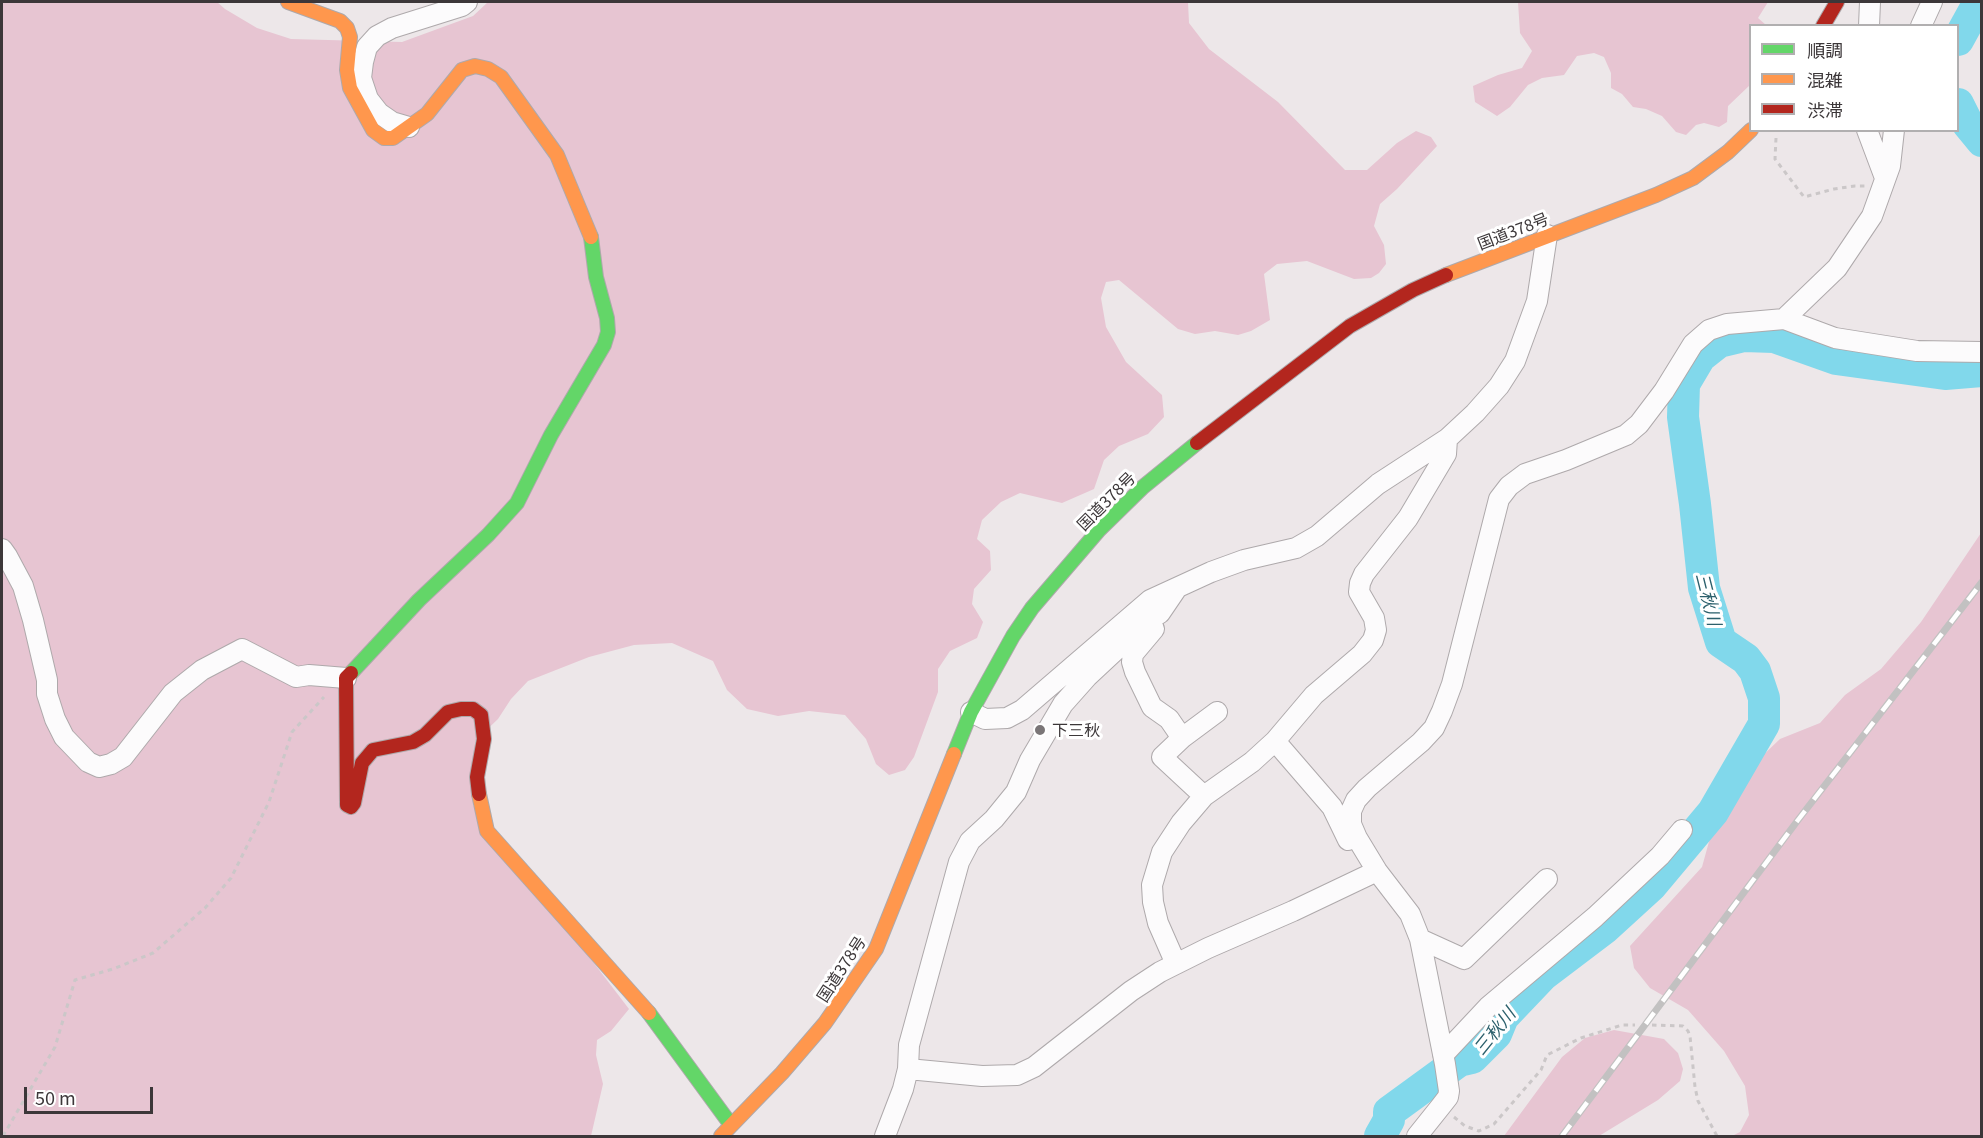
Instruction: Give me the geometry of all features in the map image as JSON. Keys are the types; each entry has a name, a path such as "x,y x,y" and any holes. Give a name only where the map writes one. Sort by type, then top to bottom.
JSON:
{"main road":[{"path":"288,2 340,21 347,28 351,37 347,70 350,88 373,130 384,138 393,138 428,114 462,70 475,66 488,69 501,77 557,155 591,234 596,277 607,318 608,332 604,345 551,435 517,503 488,535 419,600 346,678 347,805 351,807 354,803 362,763 373,750 413,742 425,735 448,712 473,709 481,714 484,739 477,777 487,831 647,1011 731,1125"},
{"path":"1824,24 1837,2"},
{"name":"国道378号","path":"721,1137 782,1073 825,1023 876,949 971,712 1013,636 1032,608 1099,530 1168,466 1350,326 1413,290 1449,273 1656,195 1693,178 1728,152 1749,132"}],"street":[{"path":"409,127 392,122 368,99 361,78 368,47 377,36 392,28 462,6 467,2"},
{"path":"1869,24 1870,2"},
{"path":"1922,24 1932,2"},
{"path":"1868,132 1885,183"},
{"path":"1784,319 1837,268 1872,216 1890,166 1894,132"},
{"path":"971,712 985,719 1007,718 1022,710 1150,600 1244,560 1296,548 1317,536 1378,484 1447,439 1499,386 1515,361 1538,301 1547,235"},
{"path":"1417,1137 1445,1099 1444,1059 1420,939 1410,914 1377,871 1363,848 1351,824 1351,811 1356,800 1367,788 1434,728 1452,684 1499,499 1509,486 1525,474 1626,435 1639,424 1664,391 1693,345 1708,330 1727,324 1784,319 1835,338 1917,351 1982,352"},
{"path":"1176,964 1158,923 1153,902 1152,885 1162,852 1181,823 1204,796 1252,762 1275,741 1314,695 1362,654 1373,640 1376,630 1374,618 1359,592 1360,583 1364,574 1408,518 1446,454 1447,439"},
{"path":"2,549 23,586 55,719 64,737 88,762 99,767 111,764 123,757 173,693 202,669 242,649 296,677 309,675 346,678"},
{"path":"1179,586 1160,613 1157,624 1133,654 1132,662 1152,707 1169,720 1182,738"},
{"path":"885,1137 903,1089 908,1069 909,1045 939,931 959,862 970,841 994,819 1016,792 1030,760 1063,704 1087,677 1146,622 1160,613"},
{"path":"1204,796 1162,757 1182,738 1217,712"},
{"path":"1275,741 1332,807 1349,843 1363,848"},
{"path":"1444,1059 1488,1007 1595,917 1660,856 1682,830"},
{"path":"908,1069 982,1076 1017,1075 1034,1067 1131,991 1176,964 1377,871"},
{"path":"1420,939 1464,959 1547,879"}],"path":[{"path":"1777,132 1775,159 1804,197 1834,189 1885,183"},
{"path":"3,1137 55,1047 75,980 113,969 153,953 205,908 231,878 269,802 292,732 319,702 346,678"},
{"path":"1445,1099 1465,1126 1479,1131 1494,1124 1541,1070 1547,1055 1581,1038 1622,1025 1635,1025"},
{"path":"1652,1025 1683,1026 1688,1031 1698,1101 1717,1137"}],"shaded area":[{"path":"2,2 217,2 257,28 291,39 402,42 473,16 488,2 1188,2 1189,23 1209,49 1278,102 1345,170 1367,170 1397,143 1416,131 1431,137 1437,146 1380,204 1374,226 1384,245 1386,264 1379,273 1371,278 1354,279 1307,261 1277,264 1264,274 1270,320 1251,331 1238,335 1215,331 1195,334 1178,329 1119,280 1106,282 1101,298 1106,327 1126,362 1162,395 1164,417 1148,434 1119,446 1104,460 1094,489 1062,503 1020,493 1001,502 982,520 977,539 990,551 991,570 974,589 972,604 983,622 977,638 950,651 938,669 938,692 914,757 905,770 889,775 876,764 866,739 845,715 809,711 778,716 747,709 727,690 713,661 672,643 634,645 589,657 528,681 511,699 498,719 475,741 473,805 629,1009 611,1031 597,1040 596,1055 603,1084 591,1136 2,1136"},
{"path":"1518,2 1768,2 1758,18 1765,24 1749,24 1749,86 1728,106 1727,122 1719,127 1704,123 1696,125 1686,135 1676,132 1662,116 1646,109 1633,107 1622,94 1611,88 1611,73 1604,57 1594,53 1577,56 1564,75 1542,78 1528,85 1510,107 1497,116 1475,102 1473,86 1522,68 1532,51 1520,33"},
{"path":"1981,533 1981,1136 1732,1136 1740,1132 1749,1115 1745,1086 1724,1051 1688,1010 1650,988 1634,968 1630,946 1702,867 1710,838 1758,760 1780,739 1820,723 1845,695 1881,669 1921,622"},
{"path":"1614,1030 1664,1039 1678,1053 1683,1069 1680,1081 1658,1100 1599,1136 1504,1136 1562,1057 1585,1038"}],"waterway":[{"name":"三秋川","path":"1959,38 1979,2"},
{"name":"三秋川","path":"1959,106 1968,124 1982,141"},
{"name":"三秋川","path":"1380,1136 1389,1120 1389,1112 1459,1061 1472,1058 1496,1034 1503,1017 1543,975 1605,928 1651,886 1713,812 1764,724 1764,698 1755,671 1746,659 1721,642 1704,588 1683,417 1684,384 1700,357 1719,342 1744,336 1774,337 1836,359 1945,374 1982,371"}],"railway":[{"path":"1562,1136 1798,820 1982,582"}],"traffic: fast":[{"path":"351,673 419,600 488,535 517,503 551,435 604,345 608,332 607,318 596,277 591,237"},
{"path":"954,754 971,712 1013,636 1032,608 1099,530 1143,487 1197,443"},
{"path":"649,1013 731,1125"}],"traffic: slow":[{"path":"288,2 340,21 347,28 350,37 347,70 350,88 373,130 384,138 393,138 427,114 462,70 475,66 488,69 501,77 557,155 591,237"},
{"path":"1446,275 1656,195 1693,178 1728,152 1749,132"},
{"path":"721,1136 782,1073 825,1023 876,949 954,754"},
{"path":"479,794 487,831 649,1013"}],"traffic: jam":[{"path":"1824,24 1837,2"},
{"path":"1197,443 1350,326 1413,290 1446,275"},
{"path":"351,673 346,678 347,805 351,807 354,803 362,763 373,750 413,742 425,735 448,712 461,709 473,709 481,715 484,739 477,777 479,794"}],"place":[{"name":"下三秋","path":"1040,730"}]}
